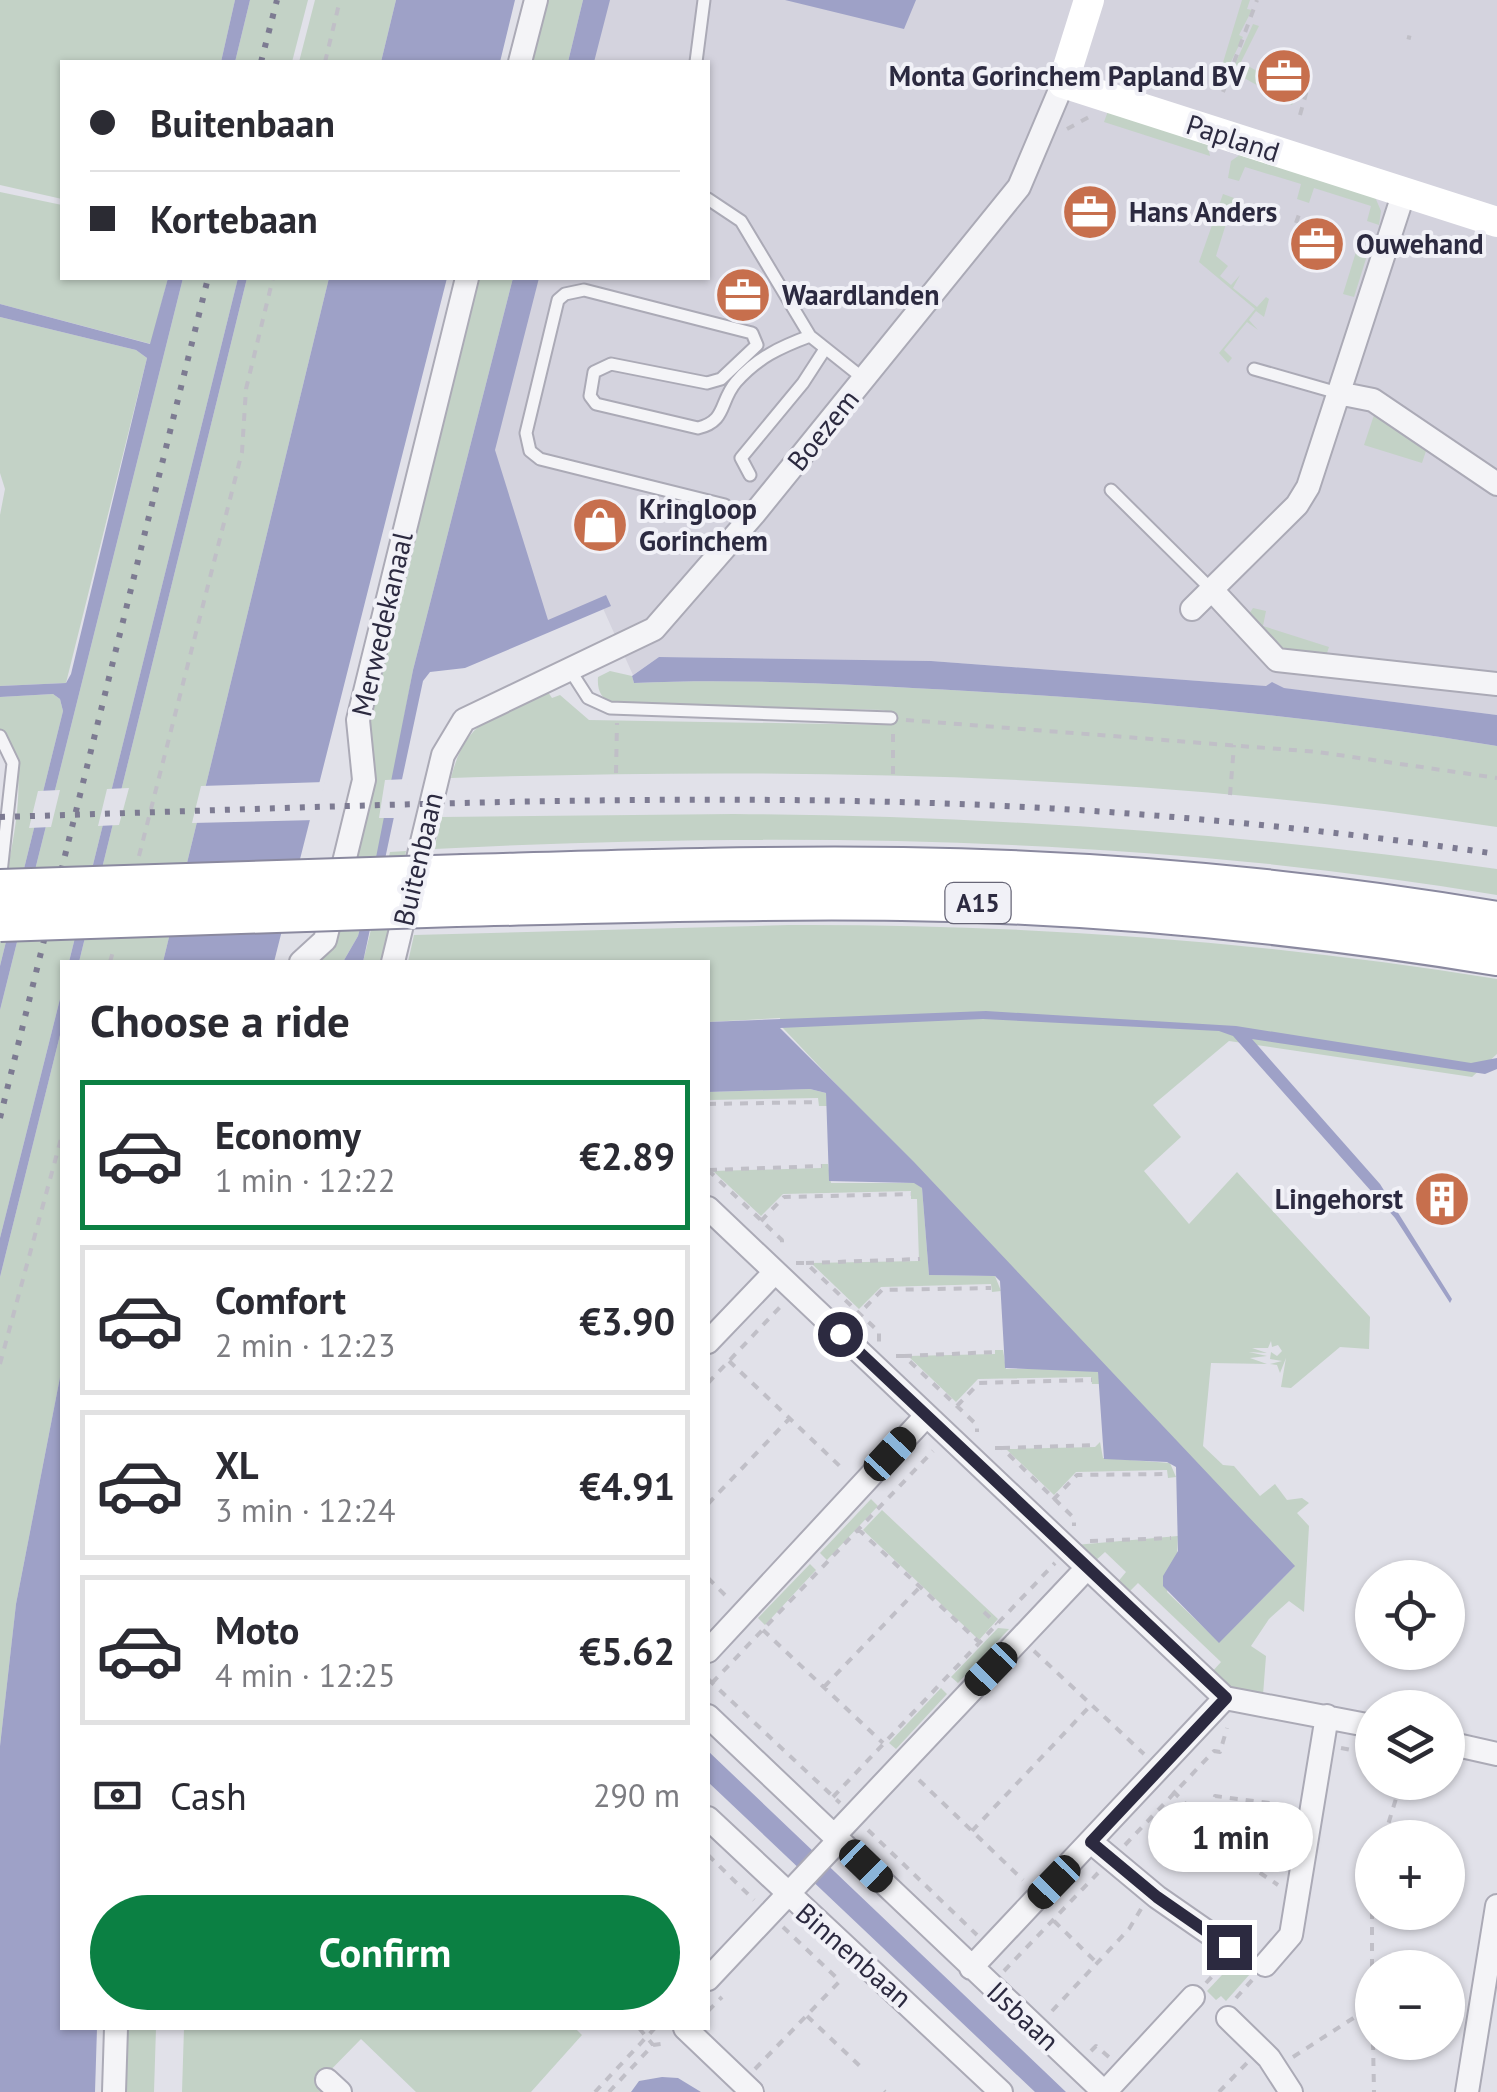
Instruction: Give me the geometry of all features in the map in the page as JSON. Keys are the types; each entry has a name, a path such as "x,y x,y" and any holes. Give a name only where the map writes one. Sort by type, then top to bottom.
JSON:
{"highway":[{"name":"A15","path":"0,921 770,868 1048,873 1270,893 1497,922"},
{"name":"A15","path":"0,887 460,890 1038,906 1263,922 1497,955"}],"street":[{"path":"521,60 536,0"},
{"name":"Boezem","path":"442,755 464,720 654,629 1019,187 1063,84 1089,0"},
{"name":"Papland","path":"1063,84 1497,222"},
{"path":"1192,608 1297,505 1308,487 1404,192"},
{"name":"Merwedekanaal","path":"304,960 324,940 364,780 358,720 467,280"},
{"path":"1338,393 1374,400 1497,484"},
{"path":"1212,590 1277,660 1497,684"},
{"name":"Buitenbaan","path":"393,960 442,755"},
{"path":"710,1210 779,1262 840,1334 932,1431 1034,1520 1070,1546 1086,1569 1226,1698 1355,1722"},
{"path":"710,1340 779,1262"},
{"path":"710,1649 932,1431"},
{"path":"710,1977 1086,1569"},
{"name":"IJsbaan","path":"1104,2092 971,1968 1031,1893 1091,1842 1151,1766 1226,1698"},
{"path":"1266,1965 1291,1935 1327,1716"},
{"path":"710,1718 833,1843 971,1968"},
{"path":"1465,1746 1497,1754"},
{"name":"Binnenbaan","path":"710,1820 794,1888 860,1960 1002,2092"},
{"path":"1091,1842 1226,1956"},
{"path":"1467,2092 1497,1906"},
{"path":"1104,2092 1193,1997"},
{"path":"1232,2009 1291,2092"},
{"path":"114,2092 116,2030"},
{"path":"687,2030 752,2082"}],"lane":[{"path":"696,60 704,0"},
{"path":"710,200 741,221 810,336 864,379"},
{"path":"726,505 540,458 530,451 526,432 558,300 565,294 584,290 752,333 757,345 720,379 707,383 611,364 594,372 590,396 596,404 698,428 713,425 723,414 732,386 766,353 810,336"},
{"path":"750,475 741,458 803,384 825,348"},
{"path":"1254,369 1338,393"},
{"path":"1111,490 1212,590"},
{"path":"570,670 588,698 610,708 892,718"},
{"path":"0,736 13,763 0,887"}],"path":[{"path":"325,60 340,0"},
{"path":"1223,92 1258,0"},
{"path":"1251,22 1259,25"},
{"path":"1300,115 1307,90"},
{"path":"1296,223 1300,209"},
{"path":"135,870 242,452 246,389 273,280"},
{"path":"892,718 1234,746 1497,778"},
{"path":"616,773 617,721"},
{"path":"893,774 894,734"},
{"path":"1230,795 1234,746"},
{"path":"111,960 115,944"},
{"path":"710,1104 818,1102"},
{"path":"0,1364 60,1142"},
{"path":"710,1170 822,1166"},
{"path":"710,1172 782,1240 779,1262 920,1259"},
{"path":"762,1221 784,1197 911,1194"},
{"path":"806,1263 879,1332 880,1356"},
{"path":"840,1334 882,1290 992,1288"},
{"path":"710,1381 781,1307"},
{"path":"892,1356 995,1352"},
{"path":"904,1356 977,1425 977,1437"},
{"path":"729,1361 849,1475"},
{"path":"712,1683 858,1529 932,1431 979,1383 1092,1380"},
{"path":"710,1502 790,1419"},
{"path":"990,1448 1095,1444"},
{"path":"834,1797 1070,1546 1074,1518 1002,1448"},
{"path":"1034,1520 1077,1475 1167,1474"},
{"path":"858,1529 980,1643"},
{"path":"1070,1546 1171,1538"},
{"path":"710,1580 731,1600"},
{"path":"824,1688 920,1586"},
{"path":"984,1612 997,1624"},
{"path":"762,1630 884,1744"},
{"path":"1034,1651 1207,1826 1211,1823 1215,1796 1310,1808"},
{"path":"972,1830 1091,1705"},
{"path":"1322,1744 1355,1751"},
{"path":"915,1776 972,1830 1096,1963"},
{"path":"1220,1846 1296,1898"},
{"path":"1048,2014 1128,1929 1151,1892"},
{"path":"1193,1997 1226,1956"},
{"path":"752,2082 860,1960"},
{"path":"1232,2009 1266,1965"},
{"path":"807,2016 862,2068"},
{"path":"1277,2068 1355,2017"},
{"path":"641,2030 653,2045"},
{"path":"595,2092 653,2030"},
{"path":"608,2092 653,2045 679,2041 685,2030"},
{"path":"1220,2092 1260,2049"},
{"path":"1373,2060 1374,2092"}],"shaded area":[{"path":"598,0 1497,0 1497,715 1283,688 1272,682 1266,686 931,661 659,657 633,675 601,604 541,632 481,455 526,280 710,280 710,60 583,60"}],"green space":[{"path":"0,0 235,0 221,60 60,60 60,199 0,185"},
{"path":"250,0 308,0 293,60 235,60"},
{"path":"315,0 396,0 381,60 300,60"},
{"path":"543,0 583,0 568,60 528,60"},
{"path":"1242,0 1250,0 1247,9 1252,10 1227,70 1221,69"},
{"path":"1253,24 1259,26 1241,62 1298,94 1292,105 1232,71"},
{"path":"1108,111 1207,143 1210,156 1104,122"},
{"path":"1241,154 1375,197 1381,211 1379,225 1367,221 1371,206 1314,188 1309,203 1297,199 1301,184 1245,167 1239,181 1228,178 1231,161"},
{"path":"0,192 60,205 60,280 167,280 151,344 0,304"},
{"path":"1223,194 1234,198 1216,256 1228,266 1220,276 1231,285 1240,275 1233,288 1257,307 1266,297 1269,299 1264,317 1256,311 1249,320 1258,330 1247,322 1224,350 1232,358 1228,363 1219,353 1255,309 1199,262"},
{"path":"1359,242 1370,246 1354,297 1343,294"},
{"path":"182,280 238,280 69,960 60,960 60,999 0,1238 0,1010"},
{"path":"247,280 329,280 163,960 79,960"},
{"path":"475,280 512,280 413,670 378,857 358,936 344,960 310,960"},
{"path":"0,317 136,350 147,358 66,683 0,686 0,515 5,489 0,473"},
{"path":"1375,412 1427,448 1422,463 1364,445"},
{"path":"1253,608 1266,611 1263,626 1329,647 1326,656 1283,650 1249,614"},
{"path":"610,671 632,676 634,683 843,685 1167,705 1299,718 1497,746 1497,827 1237,795 975,778 713,773 451,778 465,742 475,730 498,713 548,692 552,698 560,695 589,720 891,725 891,713 883,710 613,703 598,686 598,677"},
{"path":"53,694 60,699 63,711 0,966 1,903 14,837 18,787 11,744 0,729 0,697"},
{"path":"734,814 1021,823 1212,836 1402,856 1497,869 1497,895 1233,860 967,843 700,840 434,849 442,817"},
{"path":"406,851 382,960 363,960 390,852"},
{"path":"789,925 967,928 1233,945 1497,979 1497,1054 1472,1077 1229,1041 1153,1105 1181,1137 1144,1171 1189,1224 1237,1172 1370,1317 1369,1349 1340,1347 1291,1388 1281,1387 1286,1358 1280,1373 1277,1365 1270,1364 1282,1361 1270,1359 1271,1352 1277,1356 1282,1351 1278,1345 1272,1347 1271,1341 1268,1348 1252,1348 1267,1353 1249,1352 1267,1356 1250,1358 1267,1364 1211,1363 1203,1446 1223,1465 1234,1466 1260,1496 1275,1484 1287,1500 1302,1498 1309,1503 1297,1513 1309,1526 1304,1612 1289,1601 1269,1619 1251,1646 1266,1656 1263,1695 1228,1686 1211,1673 1221,1662 1138,1583 1127,1594 1116,1584 1126,1572 1105,1552 1094,1562 1075,1545 1178,1536 1177,1557 1167,1592 1219,1642 1294,1567 781,1026 780,1018 710,1022 710,960 408,960 414,935"},
{"path":"60,1035 60,1377 16,1604 0,1746 0,1277"},
{"path":"810,1089 826,1093 827,1106 819,1106 818,1098 710,1100 710,1092"},
{"path":"828,1164 831,1183 916,1183 922,1188 929,1275 995,1276 1001,1291 992,1292 991,1284 881,1287 859,1309 811,1263 919,1261 917,1199 911,1199 911,1191 783,1194 761,1216 713,1171 821,1168"},
{"path":"995,1350 1003,1350 1006,1369 1089,1368 1098,1372 1100,1384 1092,1384 1091,1377 978,1379 956,1402 908,1356 995,1354"},
{"path":"1100,1442 1103,1458 1170,1463 1176,1477 1168,1478 1167,1470 1076,1472 1054,1495 1006,1449 1095,1447"},
{"path":"871,1499 878,1506 827,1560 820,1553"},
{"path":"882,1510 998,1619 979,1640 863,1530"},
{"path":"810,1564 816,1570 765,1625 758,1618"},
{"path":"998,1628 1009,1629 958,1683 951,1677"},
{"path":"941,1688 947,1694 896,1749 889,1743"},
{"path":"1235,1961 1250,1974 1226,2001 1221,1996 1216,2000 1207,1991"},
{"path":"119,2030 156,2030 154,2092 119,2092"},
{"path":"184,2030 577,2030 582,2035 531,2092 416,2092 361,2039 317,2084 324,2092 182,2092"}],"water":[{"path":"235,0 250,0 235,60 221,60"},
{"path":"396,0 515,0 500,60 381,60"},
{"path":"583,0 610,0 595,60 568,60"},
{"path":"785,0 916,0 904,29"},
{"path":"167,280 182,280 0,1010 0,966 63,711 60,699 53,694 0,697 0,686 66,683 71,674 147,358 136,350 0,317 0,304 150,344"},
{"path":"238,280 247,280 79,960 69,960"},
{"path":"329,280 446,280 275,960 163,960"},
{"path":"512,280 538,280 495,450 548,620 606,595 611,606 465,668 430,672 423,681 363,960 344,960 358,936 368,898 413,670"},
{"path":"659,657 931,661 1266,686 1272,682 1284,688 1497,715 1497,746 1299,718 1101,700 801,683 634,683 632,676"},
{"path":"60,999 60,1035 0,1277 0,1238"},
{"path":"986,1011 1236,1026 1471,1063 1497,1058 1497,1069 1485,1074 1252,1039 1380,1184 1452,1299 1450,1303 1395,1218 1233,1036 1219,1031 983,1019 780,1028 914,1162 1295,1566 1219,1643 1163,1586 1163,1576 1178,1551 1176,1467 1167,1462 1104,1459 1098,1372 1005,1368 1000,1281 995,1276 929,1275 922,1188 914,1183 829,1181 826,1093 810,1089 710,1092 710,1022"},
{"path":"60,1377 60,2030 97,2030 95,2092 0,2092 0,1746 16,1604"},
{"path":"710,1753 1066,2092 1035,2092 710,1784"},
{"path":"678,2078 701,2092 631,2092 639,2081"}],"pier":[{"path":"409,779 401,818 379,818 385,780"},
{"path":"325,782 316,820 192,823 201,786"},
{"path":"129,788 119,825 98,826 107,789"},
{"path":"60,790 51,827 29,828 38,791"}],"railway":[{"path":"262,60 277,0"},
{"path":"0,1118 208,280"},
{"path":"0,817 582,801 815,800 1073,810 1215,821 1497,854"}],"place":[{"name":"Monta Gorinchem Papland BV","path":"1284,76"},
{"name":"Hans Anders","path":"1090,212"},
{"name":"Ouwehand","path":"1317,244"},
{"name":"Waardlanden","path":"743,295"},
{"name":"Kringloop Gorinchem","path":"600,525"},
{"name":"Lingehorst","path":"1442,1199"}],"route":[{"path":"840,1334 1211,1688 1226,1698 1091,1842 1157,1897 1229,1947"}]}
